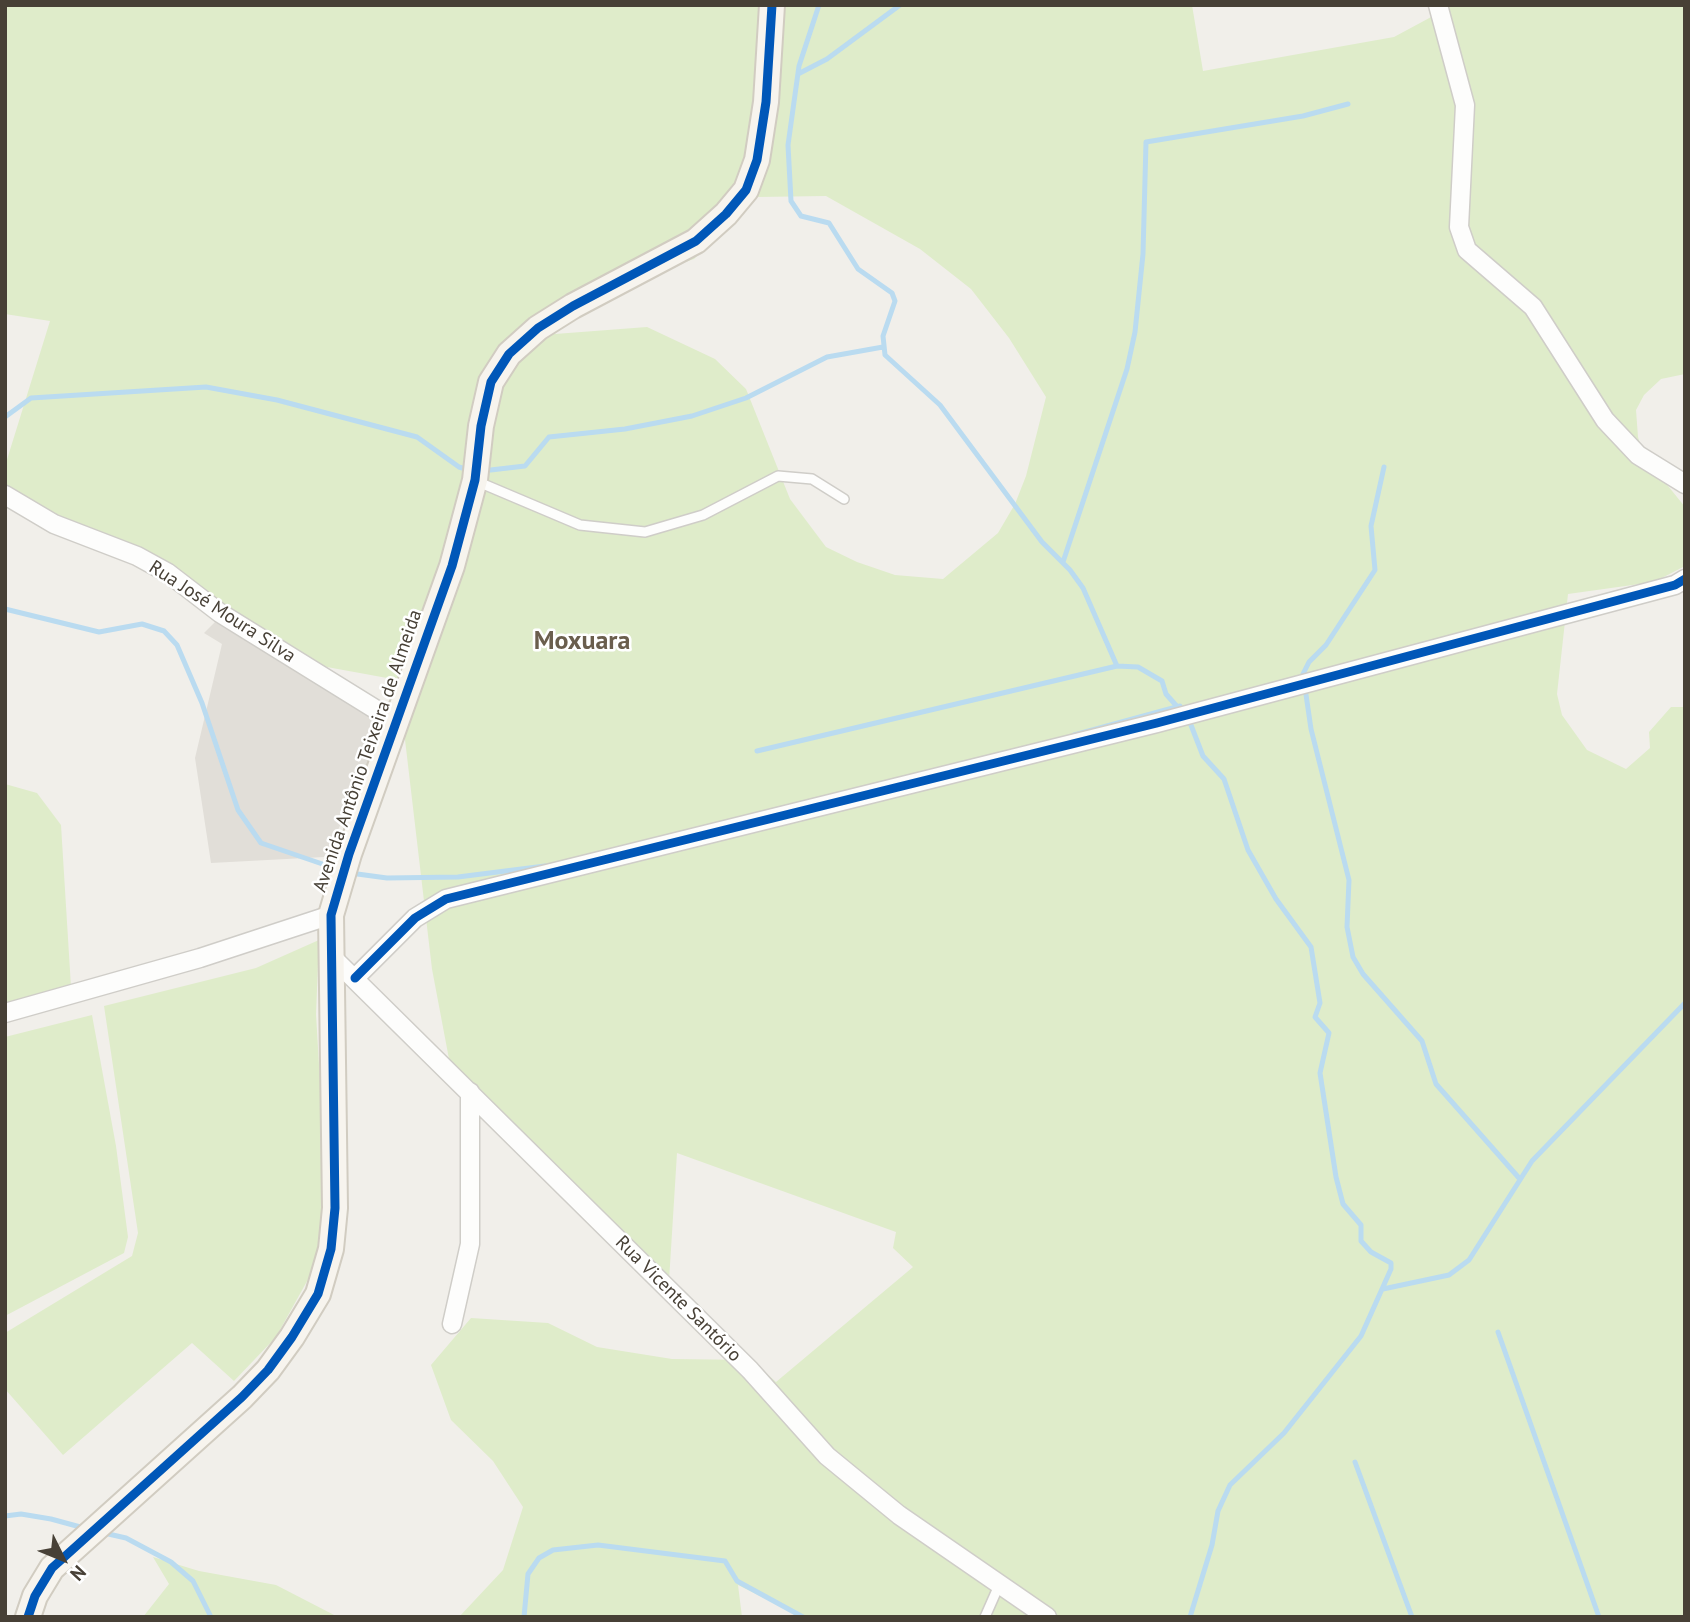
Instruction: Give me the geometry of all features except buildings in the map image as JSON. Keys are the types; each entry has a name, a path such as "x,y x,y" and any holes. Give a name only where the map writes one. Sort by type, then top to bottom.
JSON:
{"street":[{"name":"Avenida Antônio Teixeira de Almeida","path":"28,1617 35,1596 52,1568 242,1397 268,1370 318,1294 331,1249 335,1208 331,915 452,566 475,480 481,426 491,382 509,354 538,328 573,306 696,241 726,214 746,190 757,160 766,102 772,5"},
{"path":"1438,5 1465,105 1461,239 1467,250 1533,307 1605,420 1638,455 1685,484"},
{"name":"Rua José Moura Silva","path":"5,495 54,524 138,556 168,573 220,613 396,722"},
{"path":"355,978 415,918 446,899 1157,723 1675,585 1685,579"},
{"path":"5,1013 200,958 331,915"},
{"name":"Rua Vicente Santório","path":"330,955 750,1370 827,1455 900,1515 1047,1617"},
{"path":"452,1324 470,1244 470,1092"}],"lane":[{"path":"475,480 580,525 645,532 703,515 778,476 812,479 844,499"},
{"path":"985,1617 1000,1583"}],"shaded area":[{"path":"215,622 390,728 324,857 211,863 195,758 222,644 204,633"}],"green space":[{"path":"5,5 1192,5 1203,71 1394,37 1433,16 1431,5 1685,5 1685,374 1661,379 1644,395 1636,410 1638,437 1644,456 1685,507 1685,566 1654,582 1568,594 1557,694 1562,715 1587,750 1626,769 1650,748 1649,732 1671,707 1685,707 1685,1617 802,1617 738,1585 742,1617 459,1617 503,1570 523,1507 493,1461 451,1420 431,1365 471,1318 548,1323 597,1347 672,1359 752,1360 776,1382 913,1267 893,1248 896,1232 677,1153 669,1281 449,1059 432,969 398,680 305,663 5,488 5,466 50,321 5,314","holes":["826,196 920,249 971,289 1009,338 1046,397 1026,476 1015,504 998,533 943,579 895,575 857,562 826,547 790,499 746,389 715,359 647,327 555,334 563,325 659,271 694,259 757,197"]},
{"path":"5,784 37,793 61,825 71,987 5,1006"},
{"path":"319,940 316,1014 327,1201 316,1265 276,1337 234,1381 192,1343 63,1455 5,1389 5,1333 132,1256 138,1233 104,1006 256,968"},
{"path":"92,1015 116,1146 128,1237 124,1253 5,1316 5,1037"},
{"path":"153,1557 199,1571 276,1585 338,1617 143,1617 169,1584"}],"waterway":[{"path":"819,5 799,66 788,145 791,201 801,216 829,223 858,269 892,293 895,301 883,336 885,355 940,405 1042,542 1070,570 1083,588 1117,666"},
{"path":"798,74 827,59 900,5"},
{"path":"1063,562 1127,369 1135,332 1143,254 1146,142 1303,116 1348,104"},
{"path":"482,471 525,466 549,437 625,429 692,416 746,398 827,357 883,347"},
{"path":"5,417 31,398 206,387 277,400 417,437 459,467 469,470"},
{"path":"1384,467 1371,526 1375,570 1326,645 1309,662 1303,674 1311,729 1349,880 1347,927 1353,957 1363,974 1422,1041 1436,1084 1519,1178"},
{"path":"5,609 99,632 142,624 164,631 177,645 202,703 238,810 261,843 337,869"},
{"path":"757,751 1117,666 1138,667 1162,681 1166,694 1189,720 1203,756 1224,779 1248,850 1276,899 1311,947 1320,1003 1315,1017 1329,1033 1320,1073 1336,1177 1343,1204 1361,1225 1361,1241 1371,1252 1391,1263 1391,1269 1361,1336 1284,1433 1230,1485 1218,1511 1212,1545 1190,1617"},
{"path":"1074,735 1180,706"},
{"path":"350,873 387,878 458,877 545,866"},
{"path":"1383,1289 1449,1275 1469,1260 1532,1161 1685,1003"},
{"path":"1498,1332 1599,1617"},
{"path":"1355,1462 1412,1617"},
{"path":"5,1516 21,1514 84,1528"},
{"path":"104,1533 126,1538 171,1562 193,1581 211,1617"},
{"path":"524,1617 528,1574 539,1558 553,1550 598,1545 725,1561 737,1581 803,1617"}],"cycle path":[{"path":"28,1617 35,1596 52,1568 242,1397 268,1370 318,1294 331,1249 335,1208 331,915 349,854 452,566 475,480 481,426 491,382 509,354 538,328 573,306 696,241 726,214 746,190 757,160 766,102 772,5"},
{"path":"355,978 415,918 446,899 1157,723 1675,585 1685,579"}],"district":[{"name":"Moxuara","path":"582,642"}]}
